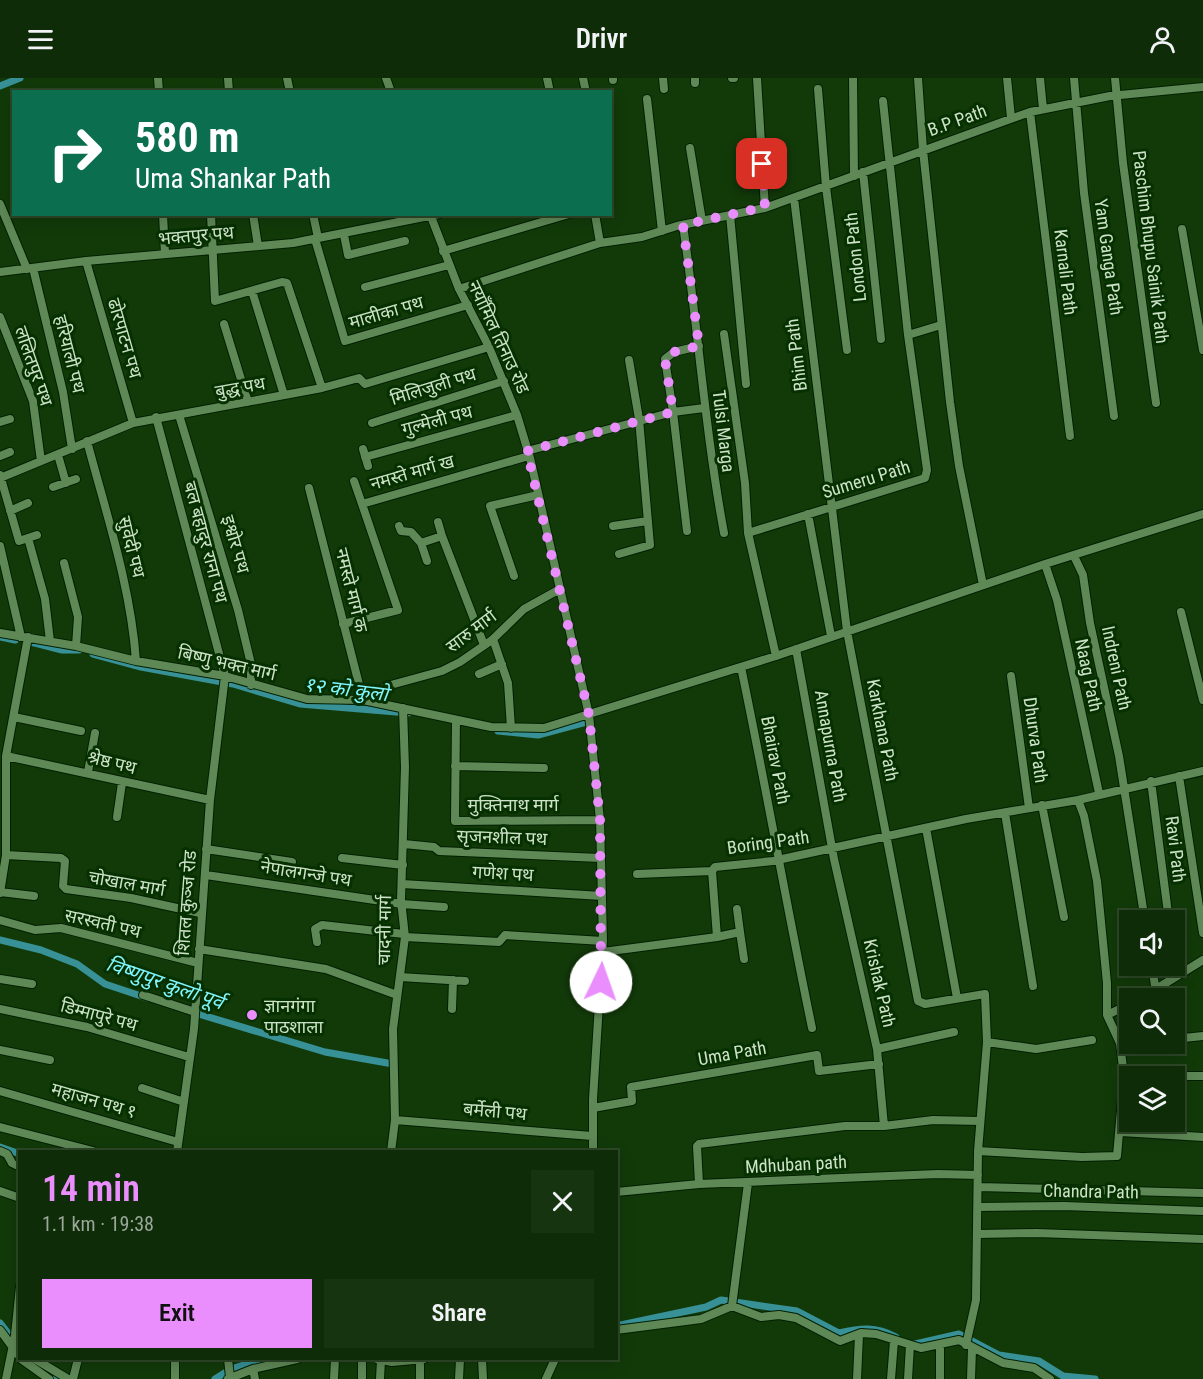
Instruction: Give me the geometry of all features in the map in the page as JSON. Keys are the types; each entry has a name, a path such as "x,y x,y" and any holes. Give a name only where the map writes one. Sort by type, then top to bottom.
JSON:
{"street":[{"path":"663,78 664,89"},
{"path":"757,78 765,207"},
{"path":"853,78 854,176"},
{"path":"918,78 941,325 959,466 983,585"},
{"path":"1007,78 1011,118"},
{"path":"1040,78 1043,109"},
{"name":"Yam Ganga Path","path":"1074,78 1074,102 1114,416"},
{"name":"Paschim Bhupu Sainik Path","path":"1115,78 1156,403"},
{"path":"1202,78 1203,87"},
{"name":"B.P Path","path":"459,290 600,243 642,237 794,198 1030,112 1074,102 1203,87"},
{"path":"818,89 826,187 848,350"},
{"path":"647,99 662,231"},
{"path":"883,101 908,335 941,325"},
{"name":"Karnali Path","path":"1030,112 1070,436"},
{"path":"690,148 702,221"},
{"name":"London Path","path":"863,172 881,339"},
{"name":"Bhim Path","path":"794,198 847,631"},
{"name":"हरियाली पथ","path":"0,204 30,269 63,392 72,449"},
{"path":"730,215 746,384"},
{"path":"163,216 165,254"},
{"path":"211,216 215,301 282,282 287,283 322,388"},
{"path":"253,216 258,246"},
{"path":"313,216 316,238"},
{"name":"भक्तपुर पथ","path":"0,272 344,235 429,216"},
{"name":"नयाँमिल तिनाउ रोड","path":"433,216 448,265 504,381 528,453 589,715 600,820 603,941 592,1108 593,1150"},
{"path":"443,251 562,216"},
{"path":"595,216 600,243"},
{"name":"Tulsi Marga","path":"683,225 699,346 704,408 723,533"},
{"path":"1182,229 1203,350"},
{"path":"344,235 348,255 405,241"},
{"name":"मालीका पथ","path":"316,238 345,341 468,305"},
{"name":"ढोरपाटन पथ","path":"86,261 133,423"},
{"path":"365,287 448,265"},
{"path":"252,291 284,395"},
{"name":"ललितपुर पथ","path":"0,317 33,401 41,461"},
{"path":"224,324 248,402"},
{"path":"724,334 745,483 748,533 776,656"},
{"name":"Sumeru Path","path":"748,533 928,475 908,335"},
{"path":"687,531 665,359 674,352 699,346"},
{"name":"बुद्ध पथ","path":"0,477 133,423 322,388 359,378 365,384 489,347"},
{"path":"619,554 650,550 639,419 630,360"},
{"name":"मिलिजुली पथ","path":"372,423 504,381"},
{"name":"नमस्ते मार्ग ख","path":"343,624 398,610 362,504 639,419 704,408"},
{"name":"इश्वोर पथ","path":"179,415 194,456 238,610 251,664 251,685"},
{"name":"गुल्मेली पथ","path":"366,457 516,415"},
{"name":"बल बहादुर राना पथ","path":"156,417 225,676"},
{"path":"0,422 10,418"},
{"name":"सुवेदी पथ","path":"87,441 120,566 134,635 136,661"},
{"path":"0,456 10,452"},
{"path":"58,455 66,483"},
{"path":"0,477 19,541 33,536 50,641"},
{"path":"53,487 76,479"},
{"path":"354,481 362,504"},
{"name":"नमस्ते मार्ग क","path":"309,488 363,700"},
{"path":"514,576 490,506 538,495"},
{"path":"10,511 28,503"},
{"path":"808,514 831,636"},
{"name":"बिष्णु भक्त मार्ग","path":"0,633 76,646 136,661 225,676 307,699 363,700 456,722 491,727 544,728 776,656 1045,564 1203,514"},
{"path":"613,526 648,521"},
{"path":"438,522 484,645"},
{"path":"399,526 401,531 411,532 421,543 427,561"},
{"path":"421,543 442,536"},
{"path":"0,546 26,639 3,782 6,855 0,891 34,896"},
{"name":"Indreni Path","path":"1074,556 1083,575 1090,623 1119,756 1122,788 1143,910"},
{"path":"64,563 78,618 76,646"},
{"name":"Naag Path","path":"1045,564 1057,600 1099,793"},
{"name":"सारु मार्ग","path":"363,700 404,679 442,671 493,639 524,609 560,589"},
{"path":"1181,612 1203,700"},
{"name":"Karkhana Path","path":"847,631 918,1001 925,1004 957,998"},
{"path":"493,639 508,683 510,728"},
{"name":"Annapurna Path","path":"796,649 832,849"},
{"path":"479,674 502,664"},
{"name":"Bhairav Path","path":"741,667 777,860 812,1028"},
{"name":"शितल कुञ्ज रोड","path":"177,1150 194,1029 200,913 206,875 210,800 225,676"},
{"name":"Dhurva Path","path":"1011,676 1029,808"},
{"name":"चादनी मार्ग","path":"391,1150 395,1120 393,1029 404,936 402,884 404,711"},
{"path":"14,717 81,731"},
{"name":"मुक्तिनाथ मार्ग","path":"456,722 455,821 600,820"},
{"path":"0,731 11,731"},
{"path":"88,772 95,733"},
{"name":"श्रेष्ठ पथ","path":"6,756 88,772 122,783 210,800"},
{"path":"455,766 544,768"},
{"name":"Boring Path","path":"717,937 712,871 724,864 777,860 926,828 1078,800 1099,793 1203,771"},
{"path":"1179,776 1203,933"},
{"name":"Ravi Path","path":"1151,781 1168,910"},
{"path":"117,817 122,783"},
{"path":"1078,800 1084,816 1097,880 1107,983 1107,1015 1119,1042"},
{"path":"1042,806 1064,917"},
{"path":"1005,813 1033,986"},
{"path":"926,828 957,998 985,994 987,1042 978,1151 975,1300 969,1347 971,1379"},
{"name":"सृजनशील पथ","path":"404,844 434,847 439,851 600,858"},
{"path":"206,849 292,862"},
{"name":"Krishak Path","path":"832,849 877,1049 884,1126"},
{"name":"चोखाल मार्ग","path":"6,855 65,861 63,886 66,890 131,898 200,913"},
{"path":"342,858 403,865"},
{"path":"637,874 712,871"},
{"name":"नेपालगन्जे पथ","path":"206,875 402,904 444,907"},
{"name":"गणेश पथ","path":"402,884 602,896"},
{"path":"737,909 744,959"},
{"name":"सरस्वती पथ","path":"0,920 35,930 61,928 198,963"},
{"path":"317,942 315,929 322,925 404,936 499,942 505,935 603,941"},
{"path":"603,952 740,932"},
{"path":"199,949 326,969 397,994"},
{"path":"1166,988 1203,960"},
{"path":"400,977 465,981"},
{"path":"0,979 32,984"},
{"path":"452,1009 453,980"},
{"path":"143,994 195,1012"},
{"name":"डिम्मापुरे पथ","path":"0,1009 87,1027 189,1057"},
{"path":"1107,1015 1119,1009"},
{"path":"877,1049 954,1032"},
{"path":"1185,1038 1203,1036"},
{"path":"987,1042 1036,1049 1092,1040"},
{"path":"0,1050 50,1060"},
{"name":"Uma Path","path":"592,1108 632,1101 631,1087 817,1055 819,1071 879,1064"},
{"path":"1185,1076 1203,1076"},
{"path":"142,1088 184,1102"},
{"name":"महाजन पथ १","path":"0,1091 178,1142"},
{"name":"बर्मेली पथ","path":"395,1120 592,1136"},
{"path":"699,1184 697,1146 699,1144 845,1126 884,1126 933,1120 980,1121"},
{"path":"0,1127 89,1150"},
{"path":"978,1151 1113,1157 1119,1155 1121,1132 1203,1137"},
{"path":"0,1151 7,1154 12,1163 18,1166"},
{"name":"Mdhuban path","path":"618,1192 699,1184 938,1174 978,1175"},
{"path":"732,1306 748,1183"},
{"path":"979,1188 1203,1194"},
{"path":"0,1191 18,1197"},
{"name":"Chandra Path","path":"978,1207 1064,1206 1203,1211"},
{"path":"978,1234 1037,1233 1203,1239"},
{"path":"618,1330 701,1319 732,1306 761,1317 779,1315 796,1318 840,1341 861,1333 876,1334 921,1348 959,1340 1003,1364 1034,1368 1049,1379"},
{"path":"6,1379 17,1338 18,1321"},
{"path":"0,1330 18,1355"},
{"path":"857,1379 859,1335"},
{"path":"891,1379 894,1341"},
{"path":"908,1379 910,1345"},
{"path":"940,1345 940,1379"},
{"path":"22,1360 45,1378"},
{"path":"37,1360 68,1379"},
{"path":"73,1379 78,1360"},
{"path":"175,1360 175,1379"},
{"path":"228,1363 229,1378 253,1369 294,1360"},
{"path":"334,1360 334,1379"},
{"path":"362,1360 362,1379"},
{"path":"380,1379 379,1360 422,1360 420,1379"},
{"path":"459,1379 460,1360"},
{"path":"482,1360 483,1379"},
{"path":"546,1379 555,1360"},
{"path":"253,1369 255,1379"}],"waterway":[{"path":"0,86 20,78"},
{"name":"१२ को कुलो","path":"0,637 15,640"},
{"name":"१२ को कुलो","path":"31,642 62,650 79,650"},
{"name":"१२ को कुलो","path":"93,654 141,667 233,684 300,704 408,713"},
{"name":"१२ को कुलो","path":"498,731 538,735 590,721"},
{"name":"विष्णुपुर कुलो पूर्व","path":"0,940 41,950 77,964 105,984 147,998"},
{"name":"विष्णुपुर कुलो पूर्व","path":"192,1012 325,1052 393,1064"},
{"path":"0,1147 18,1153"},
{"path":"618,1326 706,1307 721,1300 797,1311 839,1333 868,1329 896,1337"},
{"path":"0,1323 18,1346"},
{"path":"911,1345 959,1334 999,1355 1039,1361 1063,1376 1095,1379"},
{"path":"30,1360 58,1379"},
{"path":"215,1379 231,1369 260,1360"}],"place":[{"name":"ज्ञानगंगा पाठशाला","path":"252,1015"}],"route":[{"path":"601,982 603,941 600,820 589,715 527,451 639,419 673,412 665,359 674,352 699,346 683,225 765,207 762,164"}]}
